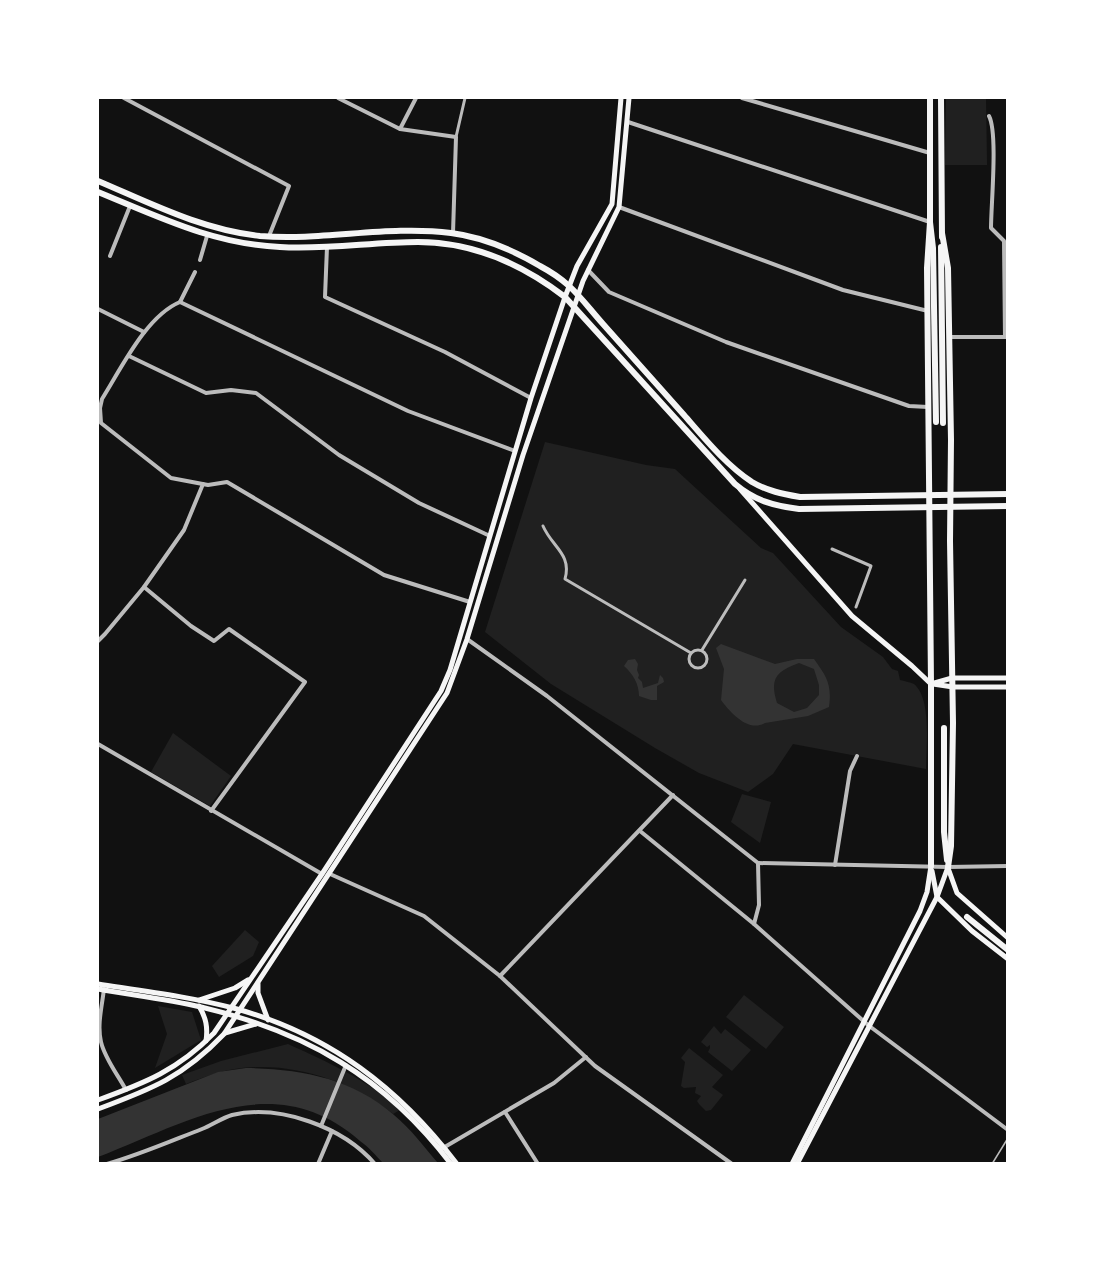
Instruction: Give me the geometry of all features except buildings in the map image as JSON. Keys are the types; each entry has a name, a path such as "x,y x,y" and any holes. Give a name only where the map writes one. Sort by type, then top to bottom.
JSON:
{"main road":[{"path":"98,1100 162,1074 181,1062 206,1041 228,1014 322,874 441,691 531,398 569,285 577,266 612,204 621,98"},
{"path":"98,1109 168,1080 188,1068 224,1034 443,700 467,639 523,455 587,269 619,207 630,98"},
{"path":"797,1164 920,911 927,892 931,866 928,407 930,98"},
{"path":"930,222 933,248 939,423 942,233 940,98"},
{"path":"98,181 172,213 230,231 269,236 422,231 453,233 477,238 504,248 554,274 579,293 719,454 750,481 771,490 800,497 1008,493"},
{"path":"98,192 207,236 280,247 417,242 454,246 496,256 513,263 565,297 735,484 844,609 931,684 953,687 1008,687"},
{"path":"792,1164 937,897 948,867 951,846 953,687 948,268 942,233"},
{"path":"735,484 748,494 778,507 798,509 1008,506"},
{"path":"931,684 952,678 1008,678"},
{"path":"944,728 944,840 948,867 957,893 1008,938"},
{"path":"931,866 937,897 972,931 1008,959"},
{"path":"967,917 1008,950"},
{"path":"198,1003 235,988 250,979"},
{"path":"258,983 258,993 268,1020"},
{"path":"101,987 231,1008 259,1024 317,1048 346,1064 389,1096 443,1148 451,1164"},
{"path":"198,1003 228,1014 238,1013 268,1020 337,1051 357,1064 406,1104 457,1164"},
{"path":"198,1003 205,1017 206,1041"},
{"path":"224,1034 231,1030 259,1024"}],"street":[{"path":"124,98 289,186 269,236"},
{"path":"338,98 400,129 456,137"},
{"path":"400,129 416,98"},
{"path":"453,233 456,137 465,98"},
{"path":"742,98 930,153"},
{"path":"949,337 1006,337 1004,241 991,228 994,156 992,121 989,116"},
{"path":"628,122 930,222"},
{"path":"110,256 130,206"},
{"path":"619,207 843,290 928,311"},
{"path":"200,260 207,236"},
{"path":"327,247 325,297 445,352 531,398"},
{"path":"587,269 609,292 726,342 909,406 928,407"},
{"path":"195,272 180,302 171,306 144,332 102,399 99,408 101,423 171,478 208,485 227,482 384,575 470,602"},
{"path":"180,302 408,411 515,451"},
{"path":"98,309 144,332"},
{"path":"129,356 206,393 231,390 256,393 339,455 419,502 490,537"},
{"path":"98,641 144,587 184,530 203,484"},
{"path":"543,525 547,536 563,553 567,561 568,570 565,579 691,653"},
{"path":"832,549 871,566 856,607"},
{"path":"702,650 745,580"},
{"path":"144,587 191,626 214,641 229,629 305,681 211,811"},
{"path":"467,639 547,696 759,863 1008,866"},
{"path":"702,650 707,655 708,661 702,668 690,665 691,653 702,650"},
{"path":"98,744 322,874"},
{"path":"836,865 850,771 857,756"},
{"path":"500,976 672,795"},
{"path":"640,831 754,924 867,1024 1008,1130"},
{"path":"754,924 759,905 759,863"},
{"path":"330,874 424,916 500,976 595,1066 732,1164"},
{"path":"101,987 99,1024 101,1043 126,1090"},
{"path":"443,1148 554,1083 586,1057"},
{"path":"321,1126 346,1064"},
{"path":"505,1112 538,1164"},
{"path":"107,1164 205,1128 231,1115 260,1113 300,1118 321,1126 345,1137 368,1155 375,1164"},
{"path":"318,1164 332,1131"}],"lane":[{"path":"992,1164 1008,1138"}],"shaded area":[{"path":"946,98 986,98 987,165 945,165"},
{"path":"545,442 646,465 675,469 761,548 773,553 841,627 883,657 892,669 898,671 900,680 914,684 920,691 927,724 926,769 793,744 773,774 748,792 699,773 655,748 551,684 485,632"},
{"path":"721,644 775,664 797,659 814,659 828,682 829,707 808,716 759,725 740,720 721,700 724,669 716,648","holes":["799,663 814,669 819,685 819,695 807,708 794,712 777,703 774,687 780,673"]},
{"path":"635,659 638,664 638,678 643,688 658,683 660,675 663,678 664,682 657,686 657,700 639,696 635,680 624,666 628,660"},
{"path":"173,733 231,776 210,806 151,772"},
{"path":"742,794 771,802 760,843 731,822"},
{"path":"245,930 259,942 253,956 219,977 212,966"},
{"path":"744,995 784,1027 766,1049 726,1017"},
{"path":"158,1006 192,1012 201,1040 155,1068 167,1034"},
{"path":"714,1026 721,1034 725,1029 751,1050 732,1071 708,1052 710,1045 707,1047 701,1042"},
{"path":"288,1044 361,1081 400,1110 393,1114 374,1101 332,1080 287,1069 240,1068 186,1084 182,1075 221,1061"},
{"path":"689,1048 723,1075 712,1087 723,1095 711,1110 706,1111 697,1101 701,1096 695,1093 696,1087 681,1086 685,1062 681,1058"},
{"path":"246,1068 306,1074 325,1078 361,1092 400,1120 438,1163 383,1163 363,1143 328,1119 295,1107 263,1104 230,1108 197,1117 98,1157 98,1119 218,1072"}]}
